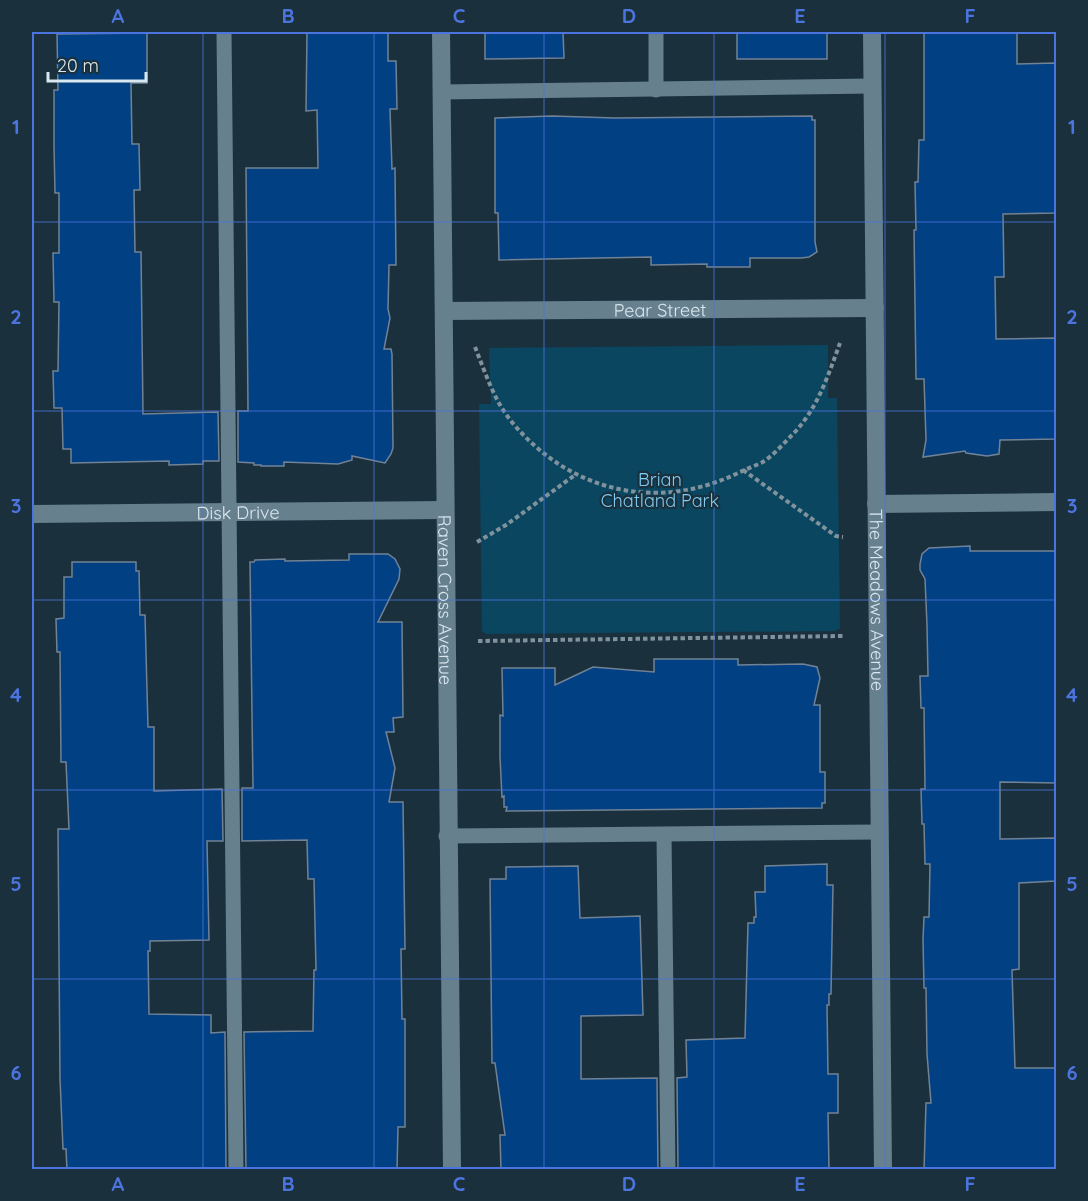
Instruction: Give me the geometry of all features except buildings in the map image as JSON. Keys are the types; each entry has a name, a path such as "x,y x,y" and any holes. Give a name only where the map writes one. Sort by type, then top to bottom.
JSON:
{"street":[{"name":"Raven Cross Avenue","path":"441,32 446,836 452,1170"},
{"name":"The Meadows Avenue","path":"872,32 883,1170"},
{"name":"Pear Street","path":"444,311 875,308"},
{"path":"876,504 1056,502"},
{"name":"Disk Drive","path":"32,514 444,510"}],"lane":[{"path":"224,32 236,1170"},
{"path":"656,32 657,90"},
{"path":"441,92 873,86"},
{"path":"446,836 878,832"},
{"path":"664,835 668,1170"}],"path":[{"path":"476,347 493,390 510,420 540,452 575,475 604,486 631,492 660,493 691,490 720,482 763,462 793,434 822,394 840,343"},
{"path":"743,471 836,536 843,537"},
{"path":"477,542 506,525 575,475"},
{"path":"478,640 843,636"}],"green space":[{"name":"Brian Chatland Park","path":"828,345 828,398 837,398 840,628 835,631 486,634 482,631 479,404 491,404 489,348"}]}
